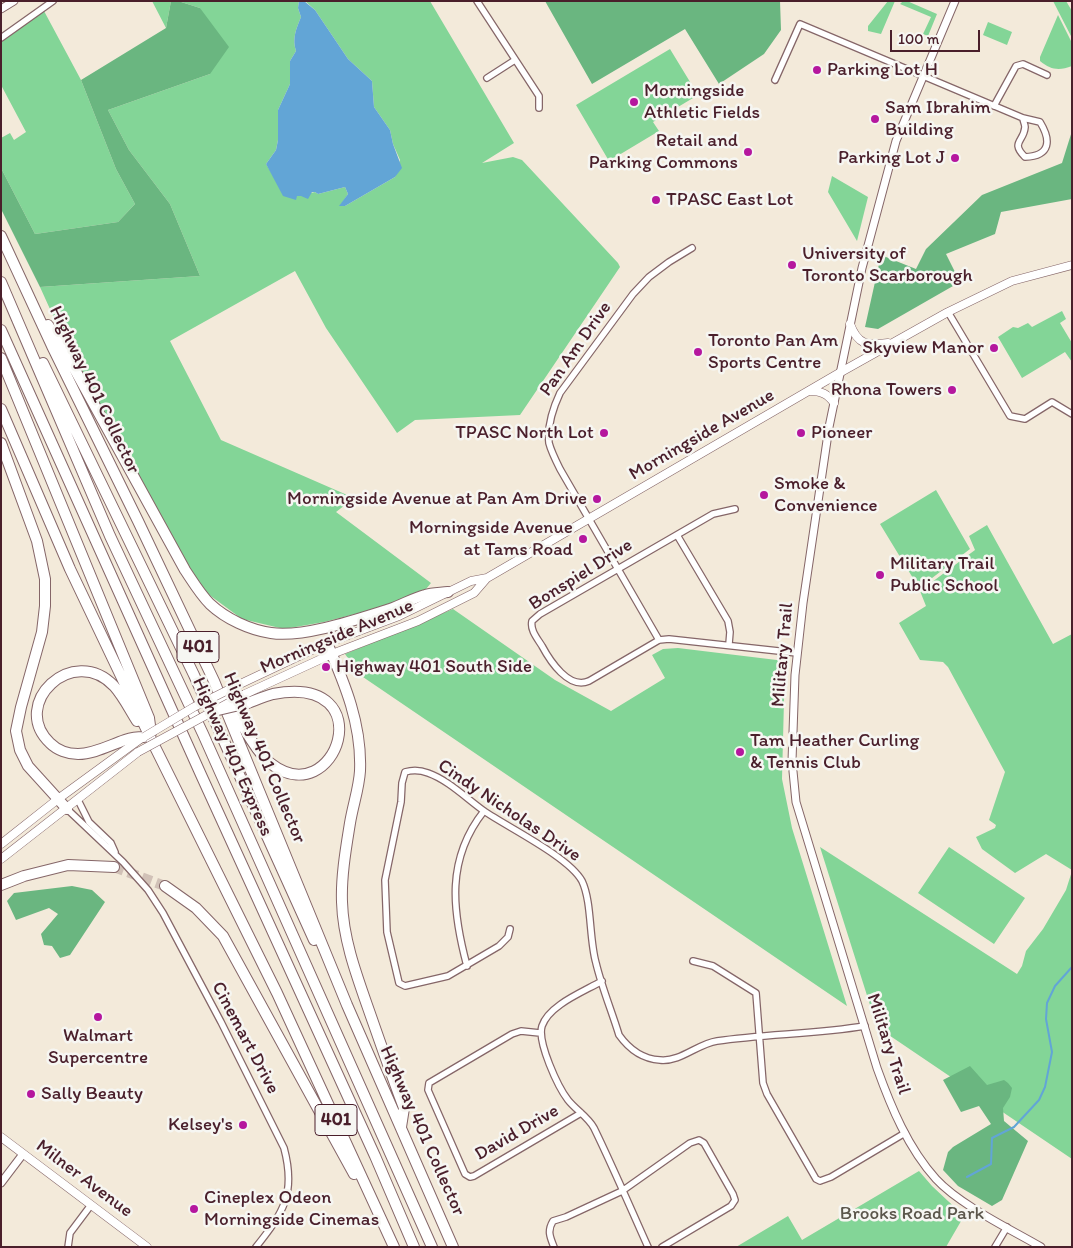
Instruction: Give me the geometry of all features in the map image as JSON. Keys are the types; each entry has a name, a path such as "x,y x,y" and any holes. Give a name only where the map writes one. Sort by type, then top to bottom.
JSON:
{"highway":[{"name":"Highway 401 Collector","path":"1,236 214,681 348,1005 453,1247"},
{"path":"1,278 194,675 338,994 348,1005"},
{"name":"Highway 401 Express","path":"1,282 110,536 203,734 432,1247"},
{"path":"30,297 63,348 185,570 199,592 227,617 255,629 287,634 330,627 392,608 425,595 448,592"},
{"name":"Highway 401 Express","path":"1,330 375,1156 414,1247"},
{"path":"1,358 150,718 148,738"},
{"name":"401","path":"1,409 70,569 148,738 277,993 393,1247"},
{"path":"1,442 37,541 45,579 45,606 42,632 20,707 16,731 20,750 28,766 67,809"},
{"path":"327,643 343,680 358,731 360,771 350,822 342,882 344,923 357,976 404,1108 401,1127"},
{"path":"77,671 98,675 114,686 148,738 78,754 65,752 53,746 43,736 37,722 38,706 45,689 58,678 77,671"},
{"path":"214,681 221,689 258,750 269,762 282,770 297,774 316,769 333,755 337,747 340,733 339,720 334,709 316,695 290,692 246,699 214,711"},
{"path":"1,886 24,876 68,865 114,867"},
{"path":"165,886 196,908 223,936 393,1247"}],"main road":[{"name":"Morningside Avenue","path":"246,699 332,654 423,618 474,593 487,578 841,372 948,312 1012,281 1072,265"},
{"path":"850,324 854,334 862,342 892,343"},
{"path":"810,391 825,394 834,403"},
{"name":"Morningside Avenue","path":"148,738 194,707 238,685 327,643 399,616 471,581 487,578"},
{"path":"1,859 138,752 214,711"},
{"path":"1,844 131,741"},
{"name":"Milner Avenue","path":"1,1137 147,1247"}],"street":[{"path":"1,9 14,1"},
{"path":"1,38 53,1"},
{"path":"477,1 539,96 539,108"},
{"name":"Military Trail","path":"955,1 896,141 862,268 834,403 808,568 797,653 792,761 796,802 808,845 877,1068 905,1134 936,1180 958,1198 1042,1247"},
{"path":"775,80 800,24 1023,118 1040,122 1048,138 1045,149 1031,157 1025,157 1018,150 1025,127 1023,118"},
{"path":"487,78 515,60"},
{"path":"994,106 1010,73 1016,66 1023,64 1047,75"},
{"name":"Pan Am Drive","path":"659,640 560,469 549,444 550,422 552,409 560,393 633,294 649,277 692,248"},
{"path":"948,312 1010,416 1025,418 1052,402 1072,414"},
{"name":"Bonspiel Drive","path":"735,509 712,514 535,617 531,625 534,633 554,666 574,682 584,684 659,640 675,638 797,653"},
{"path":"677,535 728,621 730,632 729,644"},
{"name":"Cindy Nicholas Drive","path":"467,966 441,979 402,986 397,980 387,932 385,880 401,802 402,783 405,772 426,772 437,777 484,811 559,859 579,876 586,894 593,950 602,981 619,1035 631,1050 647,1058 663,1061 714,1042 759,1037"},
{"name":"Cinemart Drive","path":"78,800 89,822 111,843 116,854"},
{"name":"Cinemart Drive","path":"67,809 116,854 142,882 163,913 221,1022 284,1148 288,1161 288,1194 277,1220 256,1247"},
{"path":"484,811 466,839 454,886 457,924 467,966 500,945 508,937 510,929"},
{"path":"693,961 713,966 756,993 761,1075 767,1094 816,1179 820,1181 831,1177 905,1134"},
{"path":"602,981 556,1007 548,1015 542,1024 540,1033 542,1046 562,1092 569,1102 593,1126 648,1247"},
{"path":"759,1037 865,1026"},
{"name":"David Drive","path":"540,1033 521,1031 504,1038 431,1081 428,1086 430,1096 465,1174 470,1177 581,1113"},
{"path":"554,1247 549,1233 549,1228 553,1221 566,1217 622,1191 690,1143 699,1140 704,1143 733,1194 734,1204 662,1247"},
{"path":"1,1183 23,1154"},
{"path":"68,1247 70,1233 91,1205"},
{"path":"995,1247 1006,1227"}],"green space":[{"path":"152,1 171,1 166,28"},
{"path":"171,1 178,1 200,8 229,47 210,74 108,110 129,150 170,204 200,276 40,287 1,209 1,168 35,234 118,222 135,204 116,169 81,80 166,28"},
{"path":"178,1 299,1 298,8 301,17 296,30 296,51 290,61 290,84 278,110 276,150 266,164 273,175 297,196 315,192 318,194 345,187 348,194 340,206 345,206 395,177 400,160 393,144 390,130 374,107 372,81 348,59 315,10 305,1 430,1 514,143 482,163 513,157 522,160 620,267 520,415 415,420 397,433 326,328 295,271 170,341 221,440 354,498 336,512 431,583 421,595 324,622 284,629 242,619 208,594 190,569 123,451 59,329 40,287 200,276 170,204 129,150 108,110 210,74 200,8"},
{"path":"545,1 780,1 781,30 764,54 719,84 685,29 592,84"},
{"path":"888,1 895,1 881,34 868,31 868,26"},
{"path":"903,1 937,14 928,36 923,34 931,17 900,4"},
{"path":"1053,1 1066,1 1072,11 1072,38"},
{"path":"44,11 81,80 116,169 135,204 118,222 35,234 1,168 1,138 10,133 14,140 26,132 1,85 1,41"},
{"path":"1058,15 1072,43 1072,66 1063,69 1052,68 1040,61"},
{"path":"988,22 1012,32 1007,45 983,35"},
{"name":"Morningside Athletic Fields","path":"670,49 698,95 653,122 659,131 609,161 576,105"},
{"path":"1072,131 1072,199 1001,212 995,234 946,254 960,282 878,329 865,327 881,255 916,269 926,249 982,195 1062,163"},
{"path":"832,176 868,197 857,241 828,192"},
{"path":"1062,311 1066,319 1060,323 1072,343 1072,362 1065,352 1022,378 998,337 1013,327 1018,328 1028,323 1032,327"},
{"path":"936,490 970,549 919,588 880,524"},
{"path":"987,525 1053,644 1072,634 1072,870 1046,854 1015,873 982,849 976,837 995,828 996,825 989,820 1005,772 948,667 943,662 920,660 899,623 926,606 920,591 975,550 969,536"},
{"path":"453,609 555,680 611,711 665,678 652,655 663,649 678,648 785,661 782,779 792,828 847,1006 360,675 345,654"},
{"path":"820,847 1017,974 1022,966 1026,951 1043,929 1066,890 1072,871 1072,1159 877,1027"},
{"path":"949,847 1025,898 994,944 918,893"},
{"path":"72,886 92,890 105,902 70,955 60,958 52,946 44,945 41,934 58,914 49,908 16,920 7,901 14,893"},
{"path":"970,1066 987,1085 1004,1080 1012,1088 1010,1097 1003,1108 1004,1121 1028,1141 1002,1200 992,1206 958,1186 943,1170 948,1152 953,1147 991,1124 979,1106 961,1112 943,1080"},
{"name":"Brooks Road Park","path":"919,1171 964,1216 946,1247 736,1247 788,1216 802,1240"}],"water":[{"path":"299,1 304,1 315,10 348,59 372,81 374,107 390,130 402,168 395,177 345,206 339,206 348,194 345,187 318,194 312,192 308,199 297,196 296,200 283,196 266,164 276,150 278,110 290,84 290,61 296,51 296,30 301,17 298,8"}],"waterway":[{"path":"967,1177 991,1164 992,1138 1014,1127 1039,1100 1045,1087 1052,1052 1046,1019 1047,1003 1055,986 1072,967"}],"tunnel":[{"path":"114,867 165,886"}],"place":[{"name":"Parking Lot H","path":"817,70"},
{"name":"Morningside Athletic Fields","path":"634,102"},
{"name":"Sam Ibrahim Building","path":"875,119"},
{"name":"Retail and Parking Commons","path":"748,152"},
{"name":"Parking Lot J","path":"955,158"},
{"name":"TPASC East Lot","path":"656,200"},
{"name":"University of Toronto Scarborough","path":"792,265"},
{"name":"Skyview Manor","path":"994,348"},
{"name":"Toronto Pan Am Sports Centre","path":"698,352"},
{"name":"Rhona Towers","path":"952,390"},
{"name":"TPASC North Lot","path":"604,433"},
{"name":"Pioneer","path":"801,433"},
{"name":"Smoke & Convenience","path":"764,495"},
{"name":"Morningside Avenue at Pan Am Drive","path":"597,499"},
{"name":"Morningside Avenue at Tams Road","path":"583,539"},
{"name":"Military Trail Public School","path":"880,575"},
{"name":"Highway 401 South Side","path":"326,667"},
{"name":"Tam Heather Curling & Tennis Club","path":"740,752"},
{"name":"Walmart Supercentre","path":"98,1017"},
{"name":"Sally Beauty","path":"31,1094"},
{"name":"Kelsey's","path":"243,1125"},
{"name":"Cineplex Odeon Morningside Cinemas","path":"194,1209"}]}
